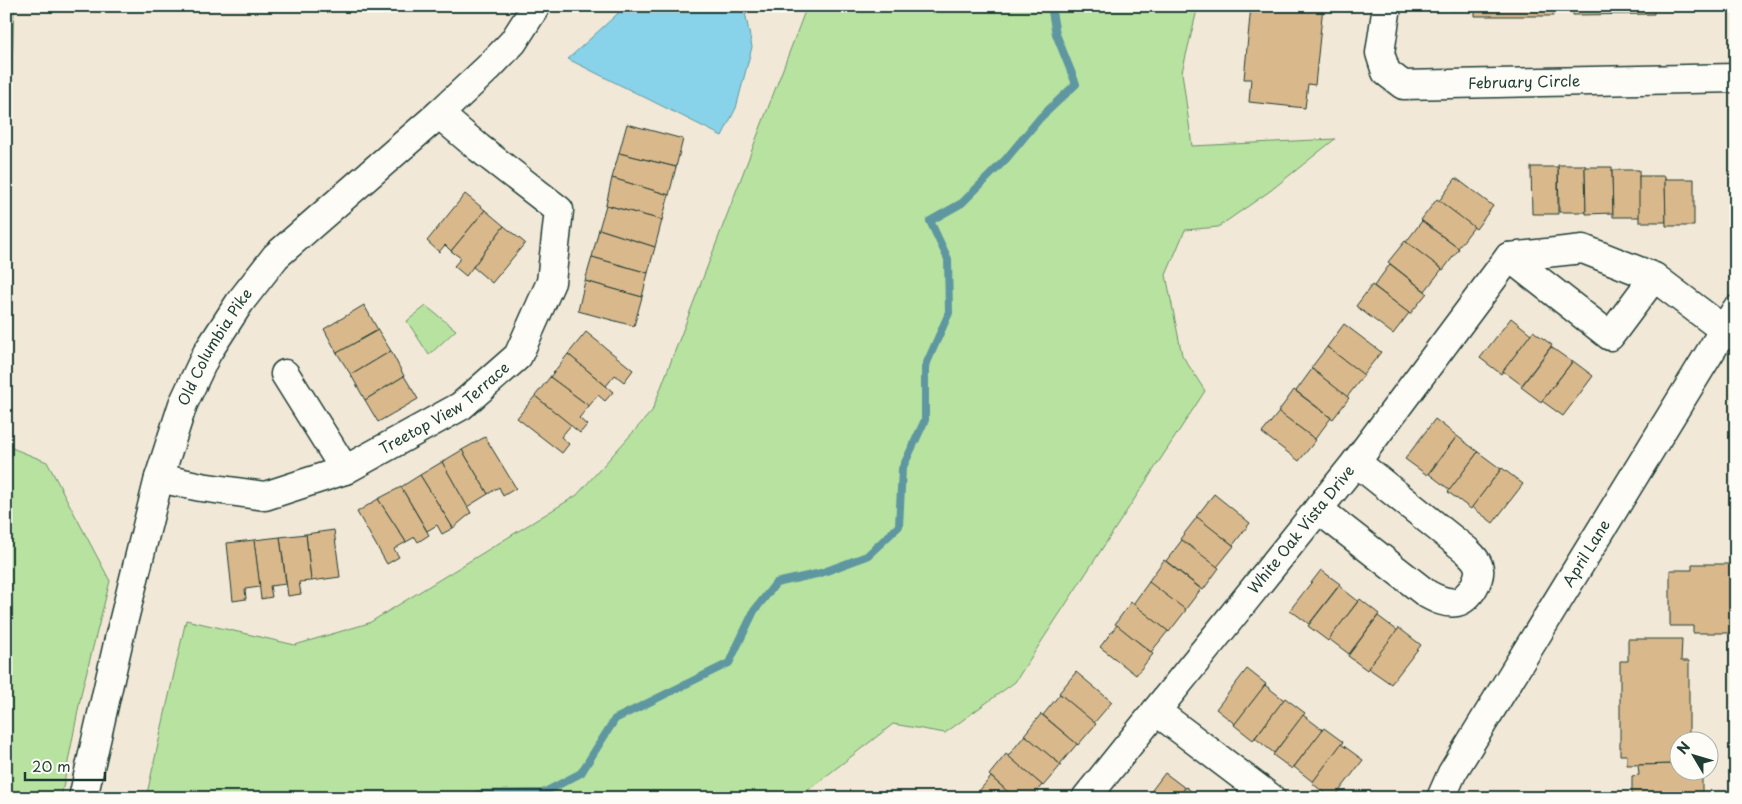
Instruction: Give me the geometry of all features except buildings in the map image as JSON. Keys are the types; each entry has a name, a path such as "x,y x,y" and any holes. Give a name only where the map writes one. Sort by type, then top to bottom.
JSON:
{"street":[{"name":"Old Columbia Pike","path":"83,798 159,478 183,404 207,353 240,302 276,256 438,114 513,42 536,6"},
{"name":"February Circle","path":"1387,6 1380,53 1386,72 1403,85 1735,73"},
{"name":"Treetop View Terrace","path":"159,478 200,488 265,496 345,470 461,406 518,356 551,282 559,210 438,114"},
{"path":"1509,257 1584,249 1654,277 1732,326"},
{"path":"1509,257 1610,336 1654,277"},
{"name":"White Oak Vista Drive","path":"1086,798 1356,462 1509,257"},
{"name":"April Lane","path":"1441,798 1452,773 1732,326"},
{"path":"285,374 345,470"},
{"path":"1318,509 1427,594 1447,602 1459,602 1470,593 1480,575 1476,560 1356,462"},
{"path":"1156,712 1271,798"}],"green space":[{"path":"6,6 14,6 6,276"},
{"path":"807,6 1198,6 1182,72 1192,146 1335,139 1270,191 1218,227 1185,230 1166,275 1182,355 1205,391 1015,682 945,733 893,724 798,798 146,798 186,620 295,645 369,623 577,495 652,411"},
{"path":"426,306 456,330 429,355 407,321"},
{"path":"6,424 12,448 47,462 110,581 82,690 61,798 6,798"}],"water":[{"path":"626,6 744,7 752,47 736,108 722,136 568,59"}],"waterway":[{"path":"466,798 479,794 543,793 581,773 615,719 729,663 754,611 776,583 821,573 867,556 899,526 902,469 925,420 925,367 949,313 948,259 930,221 962,203 1006,159 1040,118 1076,84 1056,34 1051,6"}]}
